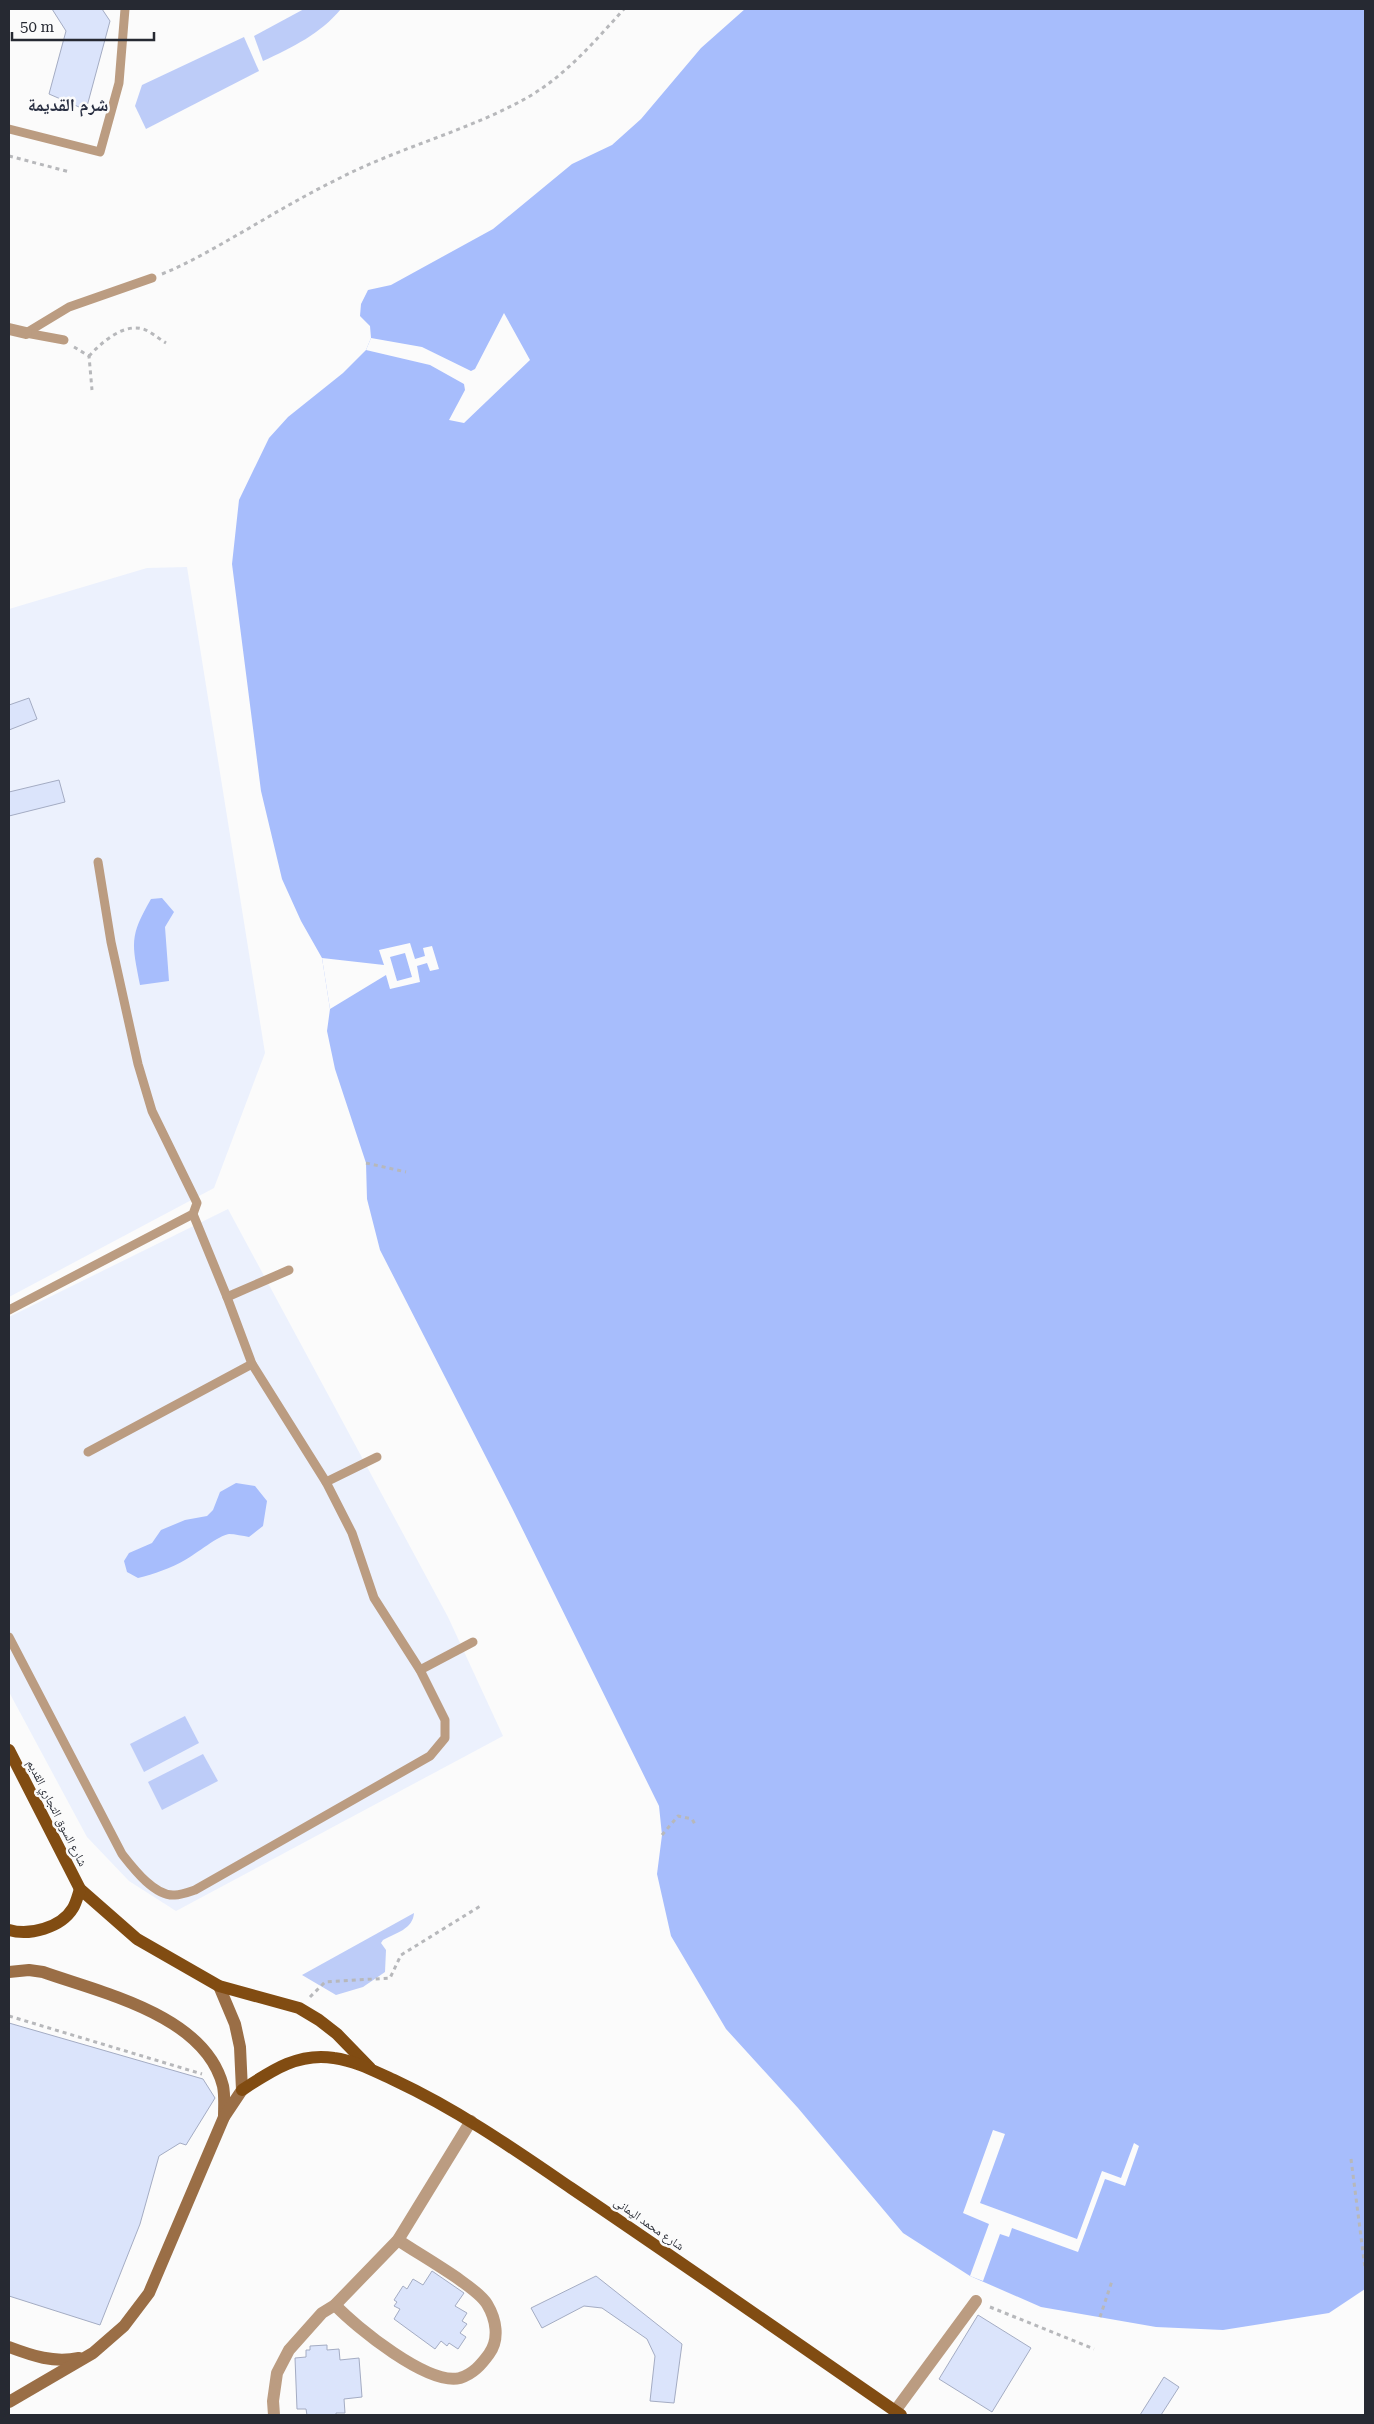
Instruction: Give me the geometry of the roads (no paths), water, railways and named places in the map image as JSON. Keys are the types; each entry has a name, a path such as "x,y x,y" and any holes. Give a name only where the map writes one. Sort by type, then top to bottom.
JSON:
{"main road":[{"name":"شارع السوق التجاري القديم","path":"9,1750 80,1889 138,1939 219,1986"},
{"path":"9,1930 20,1933 32,1932 54,1924 73,1909 80,1889"},
{"path":"9,1972 29,1970 43,1972 154,2012 180,2028 196,2043 217,2071 223,2087 224,2117"},
{"path":"9,2402 93,2353 124,2326 149,2293 224,2117 242,2090 240,2047 219,1986"},
{"name":"شارع محمد اليمانى","path":"219,1986 299,2008 337,2034 372,2070"},
{"name":"شارع محمد اليمانى","path":"242,2090 275,2069 308,2057 335,2058 372,2070 427,2096 471,2121 898,2413"},
{"path":"9,2347 33,2356 57,2360 69,2360 93,2353"}],"street":[{"path":"9,329 26,333"},
{"path":"274,2415 277,2373 289,2350 322,2313 335,2305 398,2240 471,2121"},
{"path":"335,2305 371,2337 433,2374 447,2378 459,2378 472,2373 482,2363 491,2352 497,2332 487,2304 476,2292 398,2240"},
{"path":"898,2413 976,2301"}],"lane":[{"path":"9,129 100,152 119,83 125,9"},
{"path":"26,333 69,307 152,278"},
{"path":"26,333 64,340"},
{"path":"9,1310 192,1214 197,1202 152,1111 138,1064 112,942 98,862"},
{"path":"9,1637 122,1854 143,1879 160,1891 174,1896 195,1890 430,1756 445,1738 446,1726 420,1670 374,1598 352,1533 326,1482 252,1364 227,1297 192,1214"},
{"path":"227,1297 289,1270"},
{"path":"88,1452 252,1364"},
{"path":"326,1482 377,1457"},
{"path":"420,1670 473,1642"}],"district":[{"name":"شرم القديمة","path":"68,104"}]}
